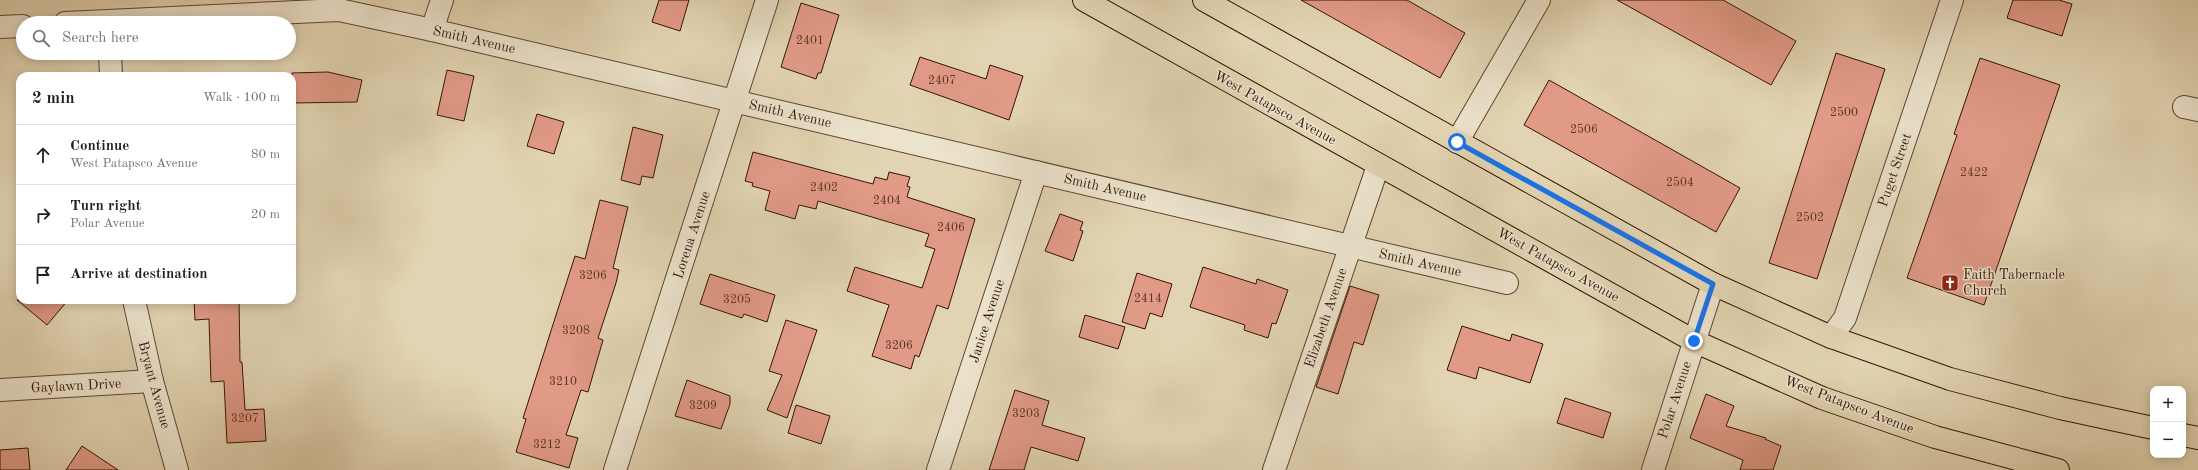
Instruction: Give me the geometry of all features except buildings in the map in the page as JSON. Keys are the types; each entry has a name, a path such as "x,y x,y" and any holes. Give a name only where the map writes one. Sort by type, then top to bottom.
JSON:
{"main road":[{"name":"West Patapsco Avenue","path":"1084,0 1378,166 1694,341 1822,398 1935,437 2058,470"},
{"path":"1204,0 1713,284 1831,337 1950,379 2060,408 2150,427"},
{"path":"2186,436 2198,438"}],"street":[{"path":"432,30 442,0"},
{"name":"Lorena Avenue","path":"615,470 735,101 766,0"},
{"path":"1457,142 1539,0"},
{"name":"Puget Street","path":"1831,337 1845,318 1952,0"},
{"name":"Smith Avenue","path":"189,16 339,5 432,30 1507,282"},
{"path":"0,27 16,26"},
{"path":"110,60 111,72"},
{"name":"Elizabeth Avenue","path":"1274,470 1378,166"},
{"name":"Janice Avenue","path":"938,470 1036,172"},
{"name":"Polar Avenue","path":"1653,470 1713,284"},
{"name":"Bryant Avenue","path":"135,304 152,381 177,470"},
{"name":"Gaylawn Drive","path":"0,390 152,381"}],"place":[{"name":"Faith Tabernacle Church","path":"1950,283"}],"route":[{"path":"1457,142 1713,284 1694,341"}]}
